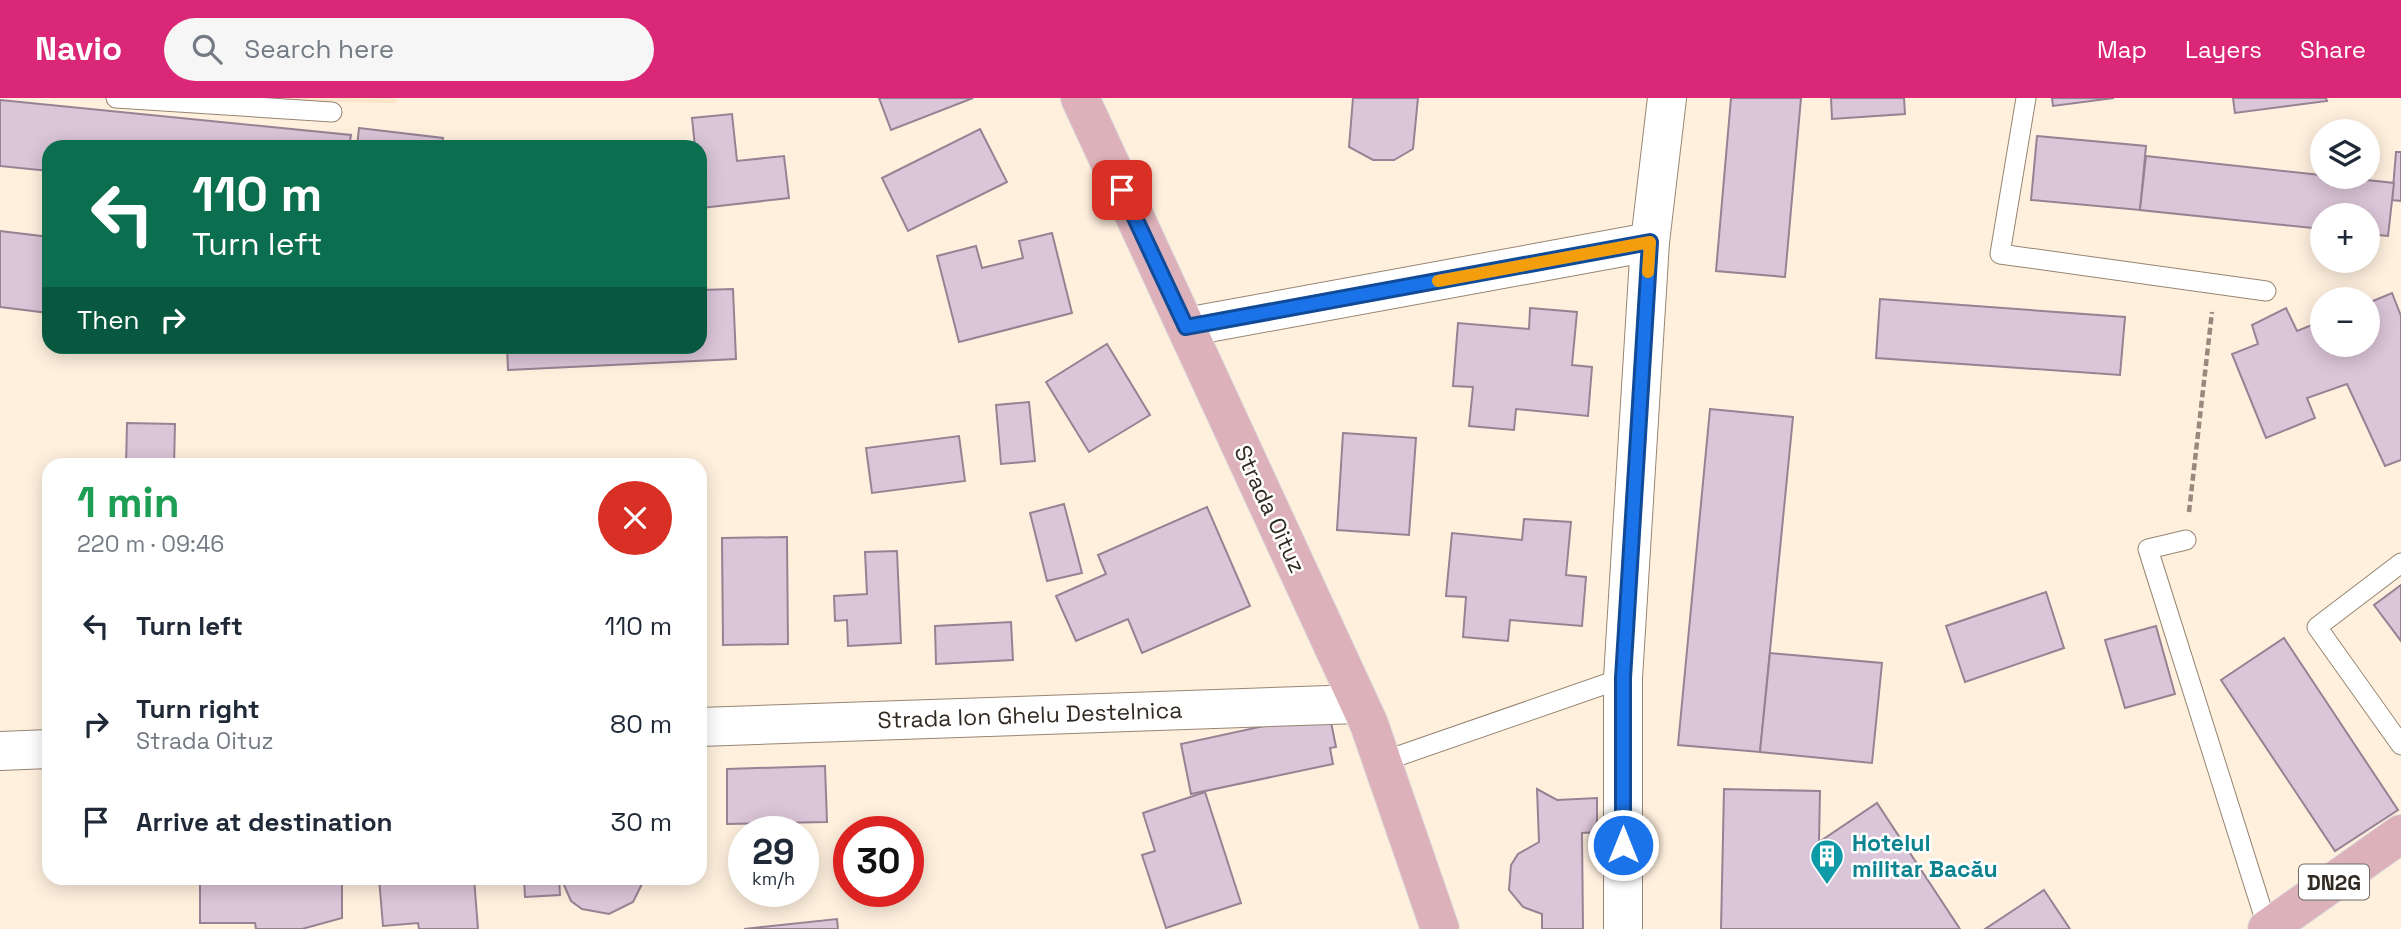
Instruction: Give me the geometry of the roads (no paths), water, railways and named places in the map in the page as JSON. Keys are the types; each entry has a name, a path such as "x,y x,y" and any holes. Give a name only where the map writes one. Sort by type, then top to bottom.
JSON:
{"main road":[{"name":"Strada Oituz","path":"1080,98 1384,761 1440,929"},
{"name":"DN2G","path":"2267,929 2401,834"}],"street":[{"path":"1623,929 1623,678 1650,242 1667,98"},
{"path":"1186,327 1650,242"},
{"name":"Strada Ion Ghelu Destelnica","path":"707,727 1359,704"},
{"path":"0,751 42,749"}],"lane":[{"path":"116,98 332,112"},
{"path":"2026,98 2000,254 2266,291"},
{"path":"2186,540 2148,549 2267,929"},
{"path":"2401,564 2317,627 2401,744"},
{"path":"1384,761 1623,678"}],"place":[{"name":"Hotelul militar Bacău","path":"1827,886"}]}
